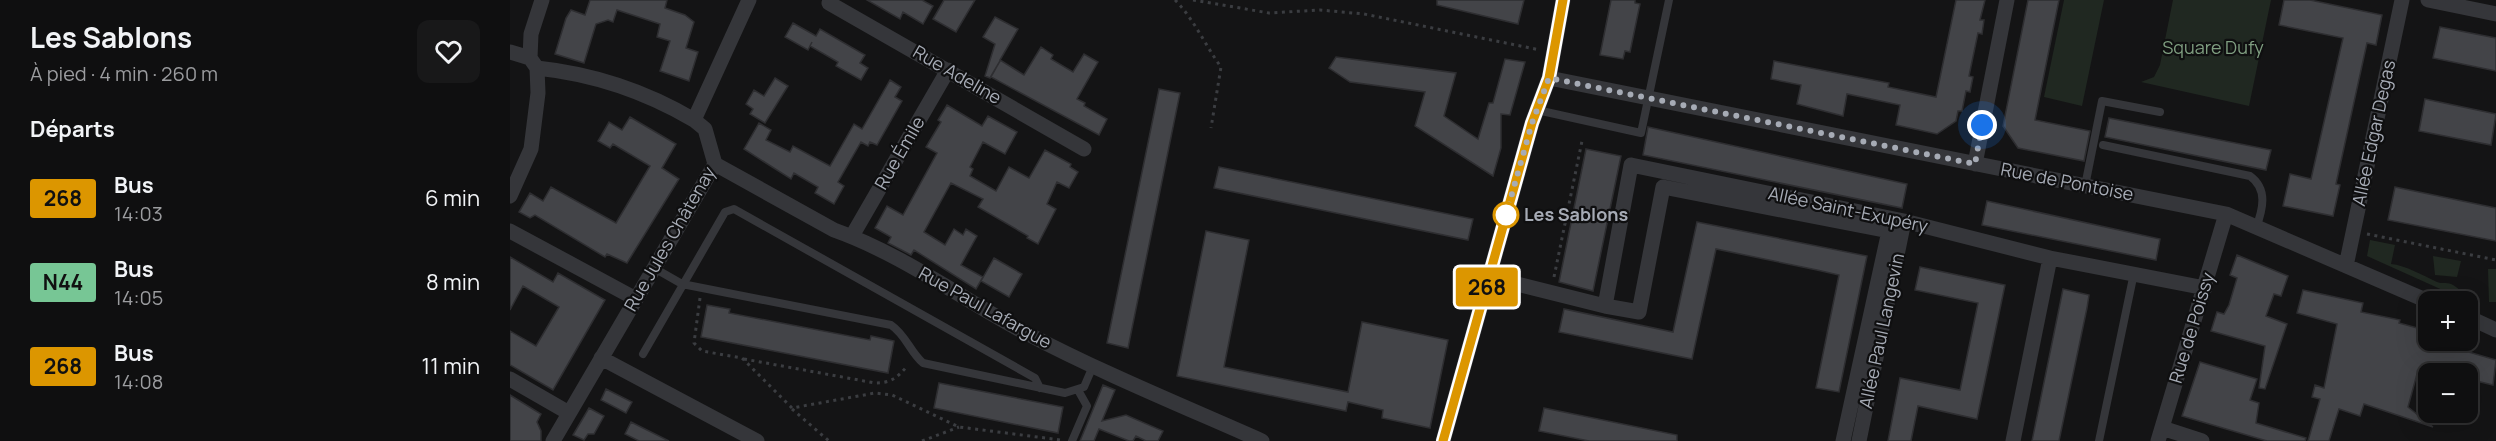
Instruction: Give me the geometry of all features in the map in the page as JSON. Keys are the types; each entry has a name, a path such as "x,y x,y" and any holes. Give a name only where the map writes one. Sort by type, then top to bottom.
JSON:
{"street":[{"path":"510,196 531,149 538,93 531,34 542,0"},
{"path":"510,52 533,63 621,85 663,102 694,120 749,0"},
{"path":"1443,441 1551,66 1563,0"},
{"path":"1975,164 2007,0"},
{"name":"Allée Edgar Degas","path":"2346,266 2402,0"},
{"path":"2428,0 2496,14"},
{"name":"Rue Adeline","path":"829,3 1084,149"},
{"name":"Rue de Pontoise","path":"1551,66 1648,98 2226,214 2418,297"},
{"name":"Rue Émile","path":"852,236 948,70"},
{"name":"Rue Jules Châtenay","path":"553,441 716,164 705,129 694,120"},
{"name":"Rue Paul Lafargue","path":"716,164 834,230 852,236 1026,333 1262,441"},
{"name":"Allée Saint-Exupéry","path":"1605,306 1631,165 1904,220 2050,258 2205,288"},
{"name":"Allée Saint-Exupéry","path":"1490,277 1605,306 1639,312 1663,187 1889,231"},
{"name":"Rue de Poissy","path":"2160,434 2226,214"},
{"name":"Allée Paul Langevin","path":"1859,441 1904,220"},
{"path":"510,231 636,299"},
{"name":"Allée Paul Langevin","path":"1843,441 1889,231"},
{"path":"2013,441 2050,258"},
{"path":"2478,322 2496,330"},
{"path":"601,358 757,441"},
{"path":"510,379 569,413"},
{"path":"2160,434 2202,441"}],"lane":[{"path":"1537,110 1641,133 1669,0"},
{"path":"2085,186 2102,101 2160,112"},
{"path":"2103,145 2250,176 2257,181 2262,193 2263,210 2256,228"},
{"path":"643,354 725,212 734,209 1035,378 1040,388"},
{"path":"654,268 682,284 891,325 901,332 915,356 924,363 1065,393 1084,387 1094,365"},
{"path":"2099,441 2134,273"},
{"path":"1070,441 1087,406 1078,390"}],"path":[{"path":"1175,0 1186,11 1202,41 1221,67 1211,128"},
{"path":"1193,0 1269,13 1320,10 1364,14 1551,66"},
{"path":"1553,278 1582,141"},
{"path":"2354,231 2496,260"},
{"path":"702,288 694,343 702,351 875,383 888,383 898,377 915,356"},
{"path":"742,358 829,441"},
{"path":"875,383 875,393"},
{"path":"792,408 875,393 892,395 959,427 1070,441"},
{"path":"922,441 959,427"}],"green space":[{"path":"2064,0 2104,0 2082,106 2044,97"},
{"name":"Square Dufy","path":"2173,0 2271,0 2249,106 2141,82 2154,77 2160,65"},
{"path":"2370,240 2395,245 2391,264 2439,283 2451,284 2461,291 2445,291 2367,256"},
{"path":"2433,256 2461,261 2457,277 2435,275"},
{"path":"2488,269 2496,269 2496,302 2489,302"}],"building":[{"path":"590,0 667,0 665,8 685,15 694,22 686,48 698,52 689,81 660,71 670,41 657,37 660,24 617,10 613,22 608,20 596,24 584,63 555,54 566,18 571,10 585,15"},
{"path":"867,0 922,0 933,6 923,24 903,12 900,19"},
{"path":"944,0 975,0 956,32 933,19"},
{"path":"1437,0 1524,0 1518,24 1437,5"},
{"path":"1611,0 1635,0 1635,3 1640,4 1630,52 1625,51 1623,59 1600,55"},
{"path":"1956,0 1985,0 1980,20 1984,20 1982,34 1978,33 1969,76 1973,77 1970,92 1966,91 1962,111 1958,111 1956,121 1937,134 1896,125 1900,105 1847,94 1843,116 1797,104 1801,85 1771,79 1774,61 1889,83 1888,87 1936,97"},
{"path":"2028,0 2059,0 2035,120 2090,131 2084,161 2018,148 2003,126"},
{"path":"2284,0 2310,0 2382,15 2376,45 2367,43 2336,184 2340,185 2333,216 2283,206 2290,174 2311,179 2343,38 2279,25"},
{"path":"995,17 1018,29 1000,60 1024,75 1041,47 1053,55 1051,59 1073,72 1084,54 1098,62 1077,99 1085,103 1084,106 1107,119 1099,135 991,77 1000,61 990,78 985,76 995,44 983,37"},
{"path":"793,23 816,36 820,29 865,55 860,63 868,68 861,80 836,66 838,62 810,46 808,50 785,37"},
{"path":"2440,27 2496,38 2496,71 2433,58"},
{"path":"1336,57 1456,73 1444,116 1478,139 1489,103 1493,103 1505,59 1525,62 1510,115 1501,114 1501,148 1493,176 1415,126 1425,92 1350,82 1329,68"},
{"path":"775,78 788,86 765,123 750,114 753,109 746,104 754,90 764,96"},
{"path":"890,80 901,87 895,97 902,101 877,145 870,142 868,146 861,142 838,182 844,186 834,204 815,193 818,187 794,173 791,179 744,149 759,123 771,130 766,140 790,152 793,146 830,166 854,124 862,129"},
{"path":"1159,89 1180,93 1128,348 1107,343"},
{"path":"2425,99 2496,114 2491,145 2419,131"},
{"path":"947,105 982,126 988,116 1017,132 1005,154 983,142 970,167 973,169 970,176 996,191 1009,167 1029,178 1045,150 1071,164 1070,167 1078,172 1069,188 1057,182 1047,204 1056,209 1038,244 978,207 983,199 951,183 924,232 945,245 954,229 963,235 966,229 977,236 961,265 983,277 976,289 914,250 911,255 888,243 891,237 875,228 887,206 903,215 937,153 926,147 941,122 938,120"},
{"path":"630,117 676,144 662,168 679,179 627,263 607,254 605,257 535,215 530,218 519,212 530,193 543,201 551,187 616,223 650,166 613,144 610,148 598,141 609,122 622,130"},
{"path":"2109,118 2271,150 2266,170 2105,137"},
{"path":"1648,127 1907,184 1902,208 1643,155"},
{"path":"1586,149 1621,156 1593,291 1559,282"},
{"path":"1219,167 1473,219 1468,240 1214,188"},
{"path":"2395,187 2496,208 2496,241 2388,220"},
{"path":"1987,201 2160,239 2156,260 1982,225"},
{"path":"1697,222 1867,256 1839,392 1816,388 1839,275 1817,270 1716,249 1692,359 1559,332 1564,309 1673,332"},
{"path":"1206,231 1249,240 1224,367 1348,392 1362,322 1448,340 1430,428 1382,418 1383,410 1348,402 1346,411 1177,376"},
{"path":"2237,255 2288,276 2281,296 2274,294 2266,316 2287,324 2265,389 2259,388 2265,346 2211,331 2217,312 2224,314 2229,305 2237,278 2230,275"},
{"path":"510,257 553,282 558,273 605,300 553,390 510,365 510,331 536,346 559,307 523,286 510,310"},
{"path":"994,258 1022,274 1009,297 981,281"},
{"path":"1920,267 2005,285 1977,419 1918,406 1911,441 1888,441 1900,378 1960,390 1978,303 1915,290"},
{"path":"2063,289 2089,295 2087,308 2059,441 2032,441"},
{"path":"2303,290 2363,303 2361,312 2400,320 2399,323 2418,328 2418,351 2465,351 2496,360 2493,385 2478,381 2478,363 2418,363 2418,374 2408,407 2418,415 2418,422 2364,404 2360,416 2339,409 2329,441 2308,441 2320,399 2312,397 2315,385 2324,388 2337,324 2297,313"},
{"path":"707,305 730,309 729,313 870,340 871,336 894,341 888,373 701,337"},
{"path":"2200,362 2257,379 2250,400 2259,403 2256,423 2306,438 2305,441 2267,441 2182,416"},
{"path":"939,383 1063,407 1058,433 934,408"},
{"path":"1103,385 1115,390 1102,421 1126,415 1163,431 1158,441 1146,441 1136,436 1133,441 1129,441 1099,429 1094,441 1080,441"},
{"path":"606,389 632,402 626,413 601,400"},
{"path":"510,395 541,414 537,422 541,431 541,441 510,441"},
{"path":"589,408 604,416 594,434 588,434 584,440 573,435"},
{"path":"1544,408 1677,435 1677,441 1589,441 1539,431"},
{"path":"631,422 669,441 639,441 625,434"}],"bus line":[{"name":"268","path":"1443,441 1532,123 1549,78 1563,0"}],"place":[{"name":"Les Sablons","path":"1506,215"}],"route":[{"path":"1506,215 1532,123 1549,78 1975,164 1982,125"}]}
